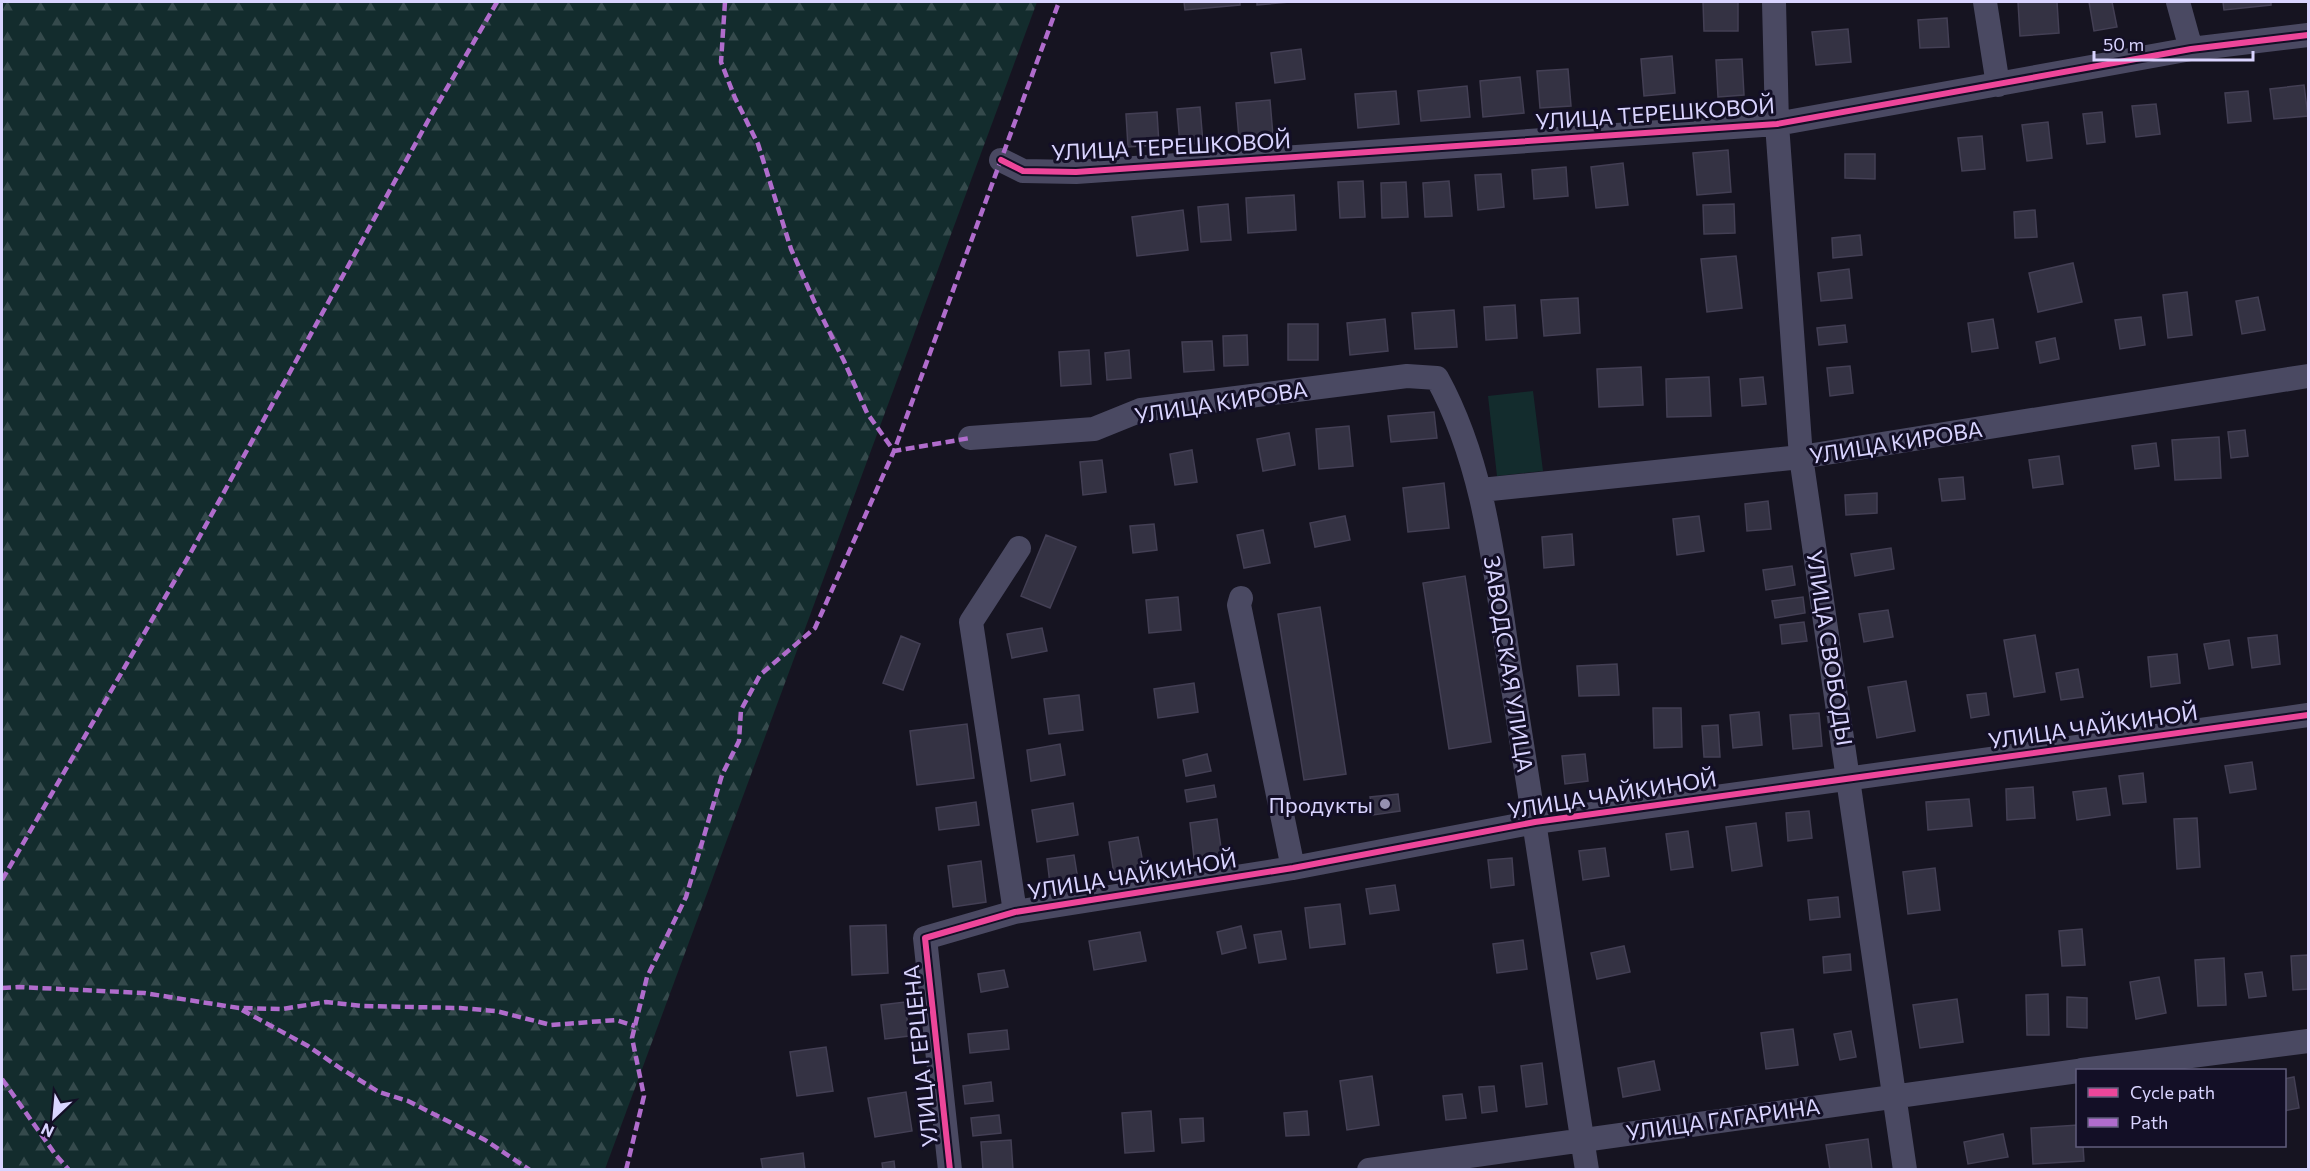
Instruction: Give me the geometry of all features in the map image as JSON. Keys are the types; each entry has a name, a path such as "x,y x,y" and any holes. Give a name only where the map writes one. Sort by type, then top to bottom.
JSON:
{"street":[{"name":"УЛИЦА СВОБОДЫ","path":"1774,2 1777,123 1801,458 1905,1170"},
{"path":"1985,2 1998,85"},
{"path":"2178,2 2191,49"},
{"name":"УЛИЦА ТЕРЕШКОВОЙ","path":"1000,160 1023,171 1076,172 1777,123 2191,49 2308,35"},
{"name":"УЛИЦА КИРОВА","path":"970,438 1094,429 1141,410 1407,376 1437,378"},
{"name":"УЛИЦА КИРОВА","path":"1481,490 1801,458 2308,376"},
{"name":"ЗАВОДСКАЯ УЛИЦА","path":"1437,378 1449,398 1481,490 1535,822 1587,1170"},
{"path":"1014,912 971,622 1019,548"},
{"path":"1242,598 1239,605 1293,868"},
{"name":"УЛИЦА ЧАЙКИНОЙ","path":"925,938 1014,912 1293,868 1535,822 2308,715"},
{"name":"УЛИЦА ГЕРЦЕНА","path":"925,938 950,1170"},
{"name":"УЛИЦА ГАГАРИНА","path":"2095,1069 2308,1041"},
{"name":"УЛИЦА ГАГАРИНА","path":"1369,1170 1893,1095 2076,1072"}],"green space":[{"path":"2,2 1037,2 605,1169 2,1169"},
{"path":"1533,391 1543,471 1497,476 1488,396"}],"building":[{"path":"1184,2 1240,2 1240,5 1185,10"},
{"path":"1257,2 1290,2 1257,5"},
{"path":"1703,2 1738,2 1738,31 1704,31"},
{"path":"2018,2 2057,2 2059,33 2020,36"},
{"path":"2089,2 2112,2 2117,27 2094,31"},
{"path":"2223,2 2271,2 2271,5 2224,10"},
{"path":"1947,18 1949,47 1920,48 1918,20"},
{"path":"1848,29 1851,62 1816,65 1812,32"},
{"path":"1301,49 1305,79 1275,83 1271,53"},
{"path":"1672,56 1675,93 1644,96 1641,59"},
{"path":"1742,59 1744,95 1718,97 1716,60"},
{"path":"1568,69 1571,106 1540,108 1537,71"},
{"path":"1520,77 1524,113 1483,117 1480,81"},
{"path":"2304,85 2308,116 2274,119 2270,89"},
{"path":"1467,86 1470,117 1421,121 1418,91"},
{"path":"1396,91 1399,124 1358,128 1355,94"},
{"path":"2248,91 2251,121 2228,123 2225,93"},
{"path":"1270,100 1273,136 1239,138 1236,103"},
{"path":"2156,104 2160,134 2136,137 2132,106"},
{"path":"1200,107 1203,143 1180,145 1177,109"},
{"path":"1157,112 1159,145 1128,147 1126,114"},
{"path":"2102,112 2105,142 2087,144 2083,114"},
{"path":"2048,122 2052,158 2027,161 2022,125"},
{"path":"1982,136 1985,169 1962,171 1958,138"},
{"path":"1728,150 1731,192 1697,195 1693,153"},
{"path":"1845,154 1875,154 1875,179 1845,178"},
{"path":"1623,163 1628,205 1596,208 1591,167"},
{"path":"1566,167 1568,196 1534,199 1532,170"},
{"path":"1501,174 1504,207 1478,210 1475,175"},
{"path":"1363,181 1365,217 1340,218 1338,182"},
{"path":"1449,181 1452,216 1425,217 1423,183"},
{"path":"1406,182 1408,217 1382,218 1381,183"},
{"path":"1294,195 1296,230 1248,233 1246,198"},
{"path":"1228,204 1231,240 1201,242 1198,207"},
{"path":"1734,204 1735,233 1704,234 1703,205"},
{"path":"1183,210 1188,250 1137,256 1132,217"},
{"path":"2035,210 2037,237 2015,238 2014,212"},
{"path":"1860,235 1862,255 1833,258 1832,238"},
{"path":"1736,256 1742,308 1707,312 1701,259"},
{"path":"2073,263 2082,302 2038,312 2029,273"},
{"path":"1849,269 1852,298 1821,301 1818,273"},
{"path":"2187,292 2192,335 2168,338 2163,295"},
{"path":"2258,297 2265,330 2242,334 2236,301"},
{"path":"1578,298 1580,333 1544,336 1541,300"},
{"path":"1515,305 1517,338 1486,340 1484,307"},
{"path":"1454,310 1457,347 1415,349 1412,313"},
{"path":"2141,317 2145,345 2120,349 2115,320"},
{"path":"1385,319 1388,351 1350,355 1347,323"},
{"path":"1993,319 1998,348 1972,352 1968,323"},
{"path":"1288,324 1318,324 1318,360 1288,360"},
{"path":"1845,325 1847,342 1819,345 1817,328"},
{"path":"1247,335 1248,365 1224,366 1223,336"},
{"path":"2055,338 2059,359 2040,363 2036,342"},
{"path":"1212,341 1214,370 1184,372 1182,342"},
{"path":"1089,350 1091,384 1061,386 1059,352"},
{"path":"1129,350 1131,378 1107,380 1105,353"},
{"path":"1850,366 1853,393 1830,396 1827,368"},
{"path":"1641,367 1643,405 1599,407 1597,369"},
{"path":"1709,377 1711,416 1667,417 1666,379"},
{"path":"1763,377 1766,404 1742,406 1740,379"},
{"path":"1434,412 1437,438 1391,442 1388,416"},
{"path":"1349,426 1353,466 1319,469 1316,429"},
{"path":"2245,430 2248,456 2231,458 2228,432"},
{"path":"1289,433 1295,465 1263,471 1257,439"},
{"path":"2219,437 2221,478 2175,480 2172,440"},
{"path":"2156,443 2159,466 2135,469 2132,446"},
{"path":"1192,450 1197,482 1175,485 1170,454"},
{"path":"2059,456 2063,484 2033,488 2029,460"},
{"path":"1102,460 1106,492 1083,495 1080,462"},
{"path":"1963,477 1965,499 1942,501 1939,479"},
{"path":"1444,483 1449,528 1408,532 1403,488"},
{"path":"1877,493 1877,513 1846,515 1845,495"},
{"path":"1768,501 1771,529 1747,531 1745,504"},
{"path":"1345,516 1350,540 1315,547 1310,523"},
{"path":"1699,516 1704,551 1677,555 1673,519"},
{"path":"1154,524 1157,550 1133,553 1130,526"},
{"path":"1263,530 1270,563 1244,568 1237,535"},
{"path":"1572,534 1574,565 1544,568 1542,537"},
{"path":"1046,535 1076,547 1050,608 1021,596"},
{"path":"1891,548 1894,569 1855,576 1851,554"},
{"path":"1792,566 1795,585 1766,590 1763,570"},
{"path":"1465,576 1491,742 1449,749 1423,583"},
{"path":"1178,597 1181,630 1149,633 1146,600"},
{"path":"1803,597 1805,613 1775,618 1772,601"},
{"path":"1320,607 1346,774 1304,780 1278,614"},
{"path":"1888,610 1893,637 1864,642 1859,614"},
{"path":"1804,622 1807,641 1782,644 1780,625"},
{"path":"1042,628 1047,651 1012,658 1007,634"},
{"path":"2035,635 2045,692 2014,697 2004,640"},
{"path":"2277,635 2280,664 2252,668 2248,638"},
{"path":"901,636 920,644 903,690 883,683"},
{"path":"2229,640 2233,665 2209,669 2204,644"},
{"path":"2177,654 2180,683 2151,687 2148,657"},
{"path":"1617,664 1619,695 1579,696 1577,666"},
{"path":"2078,669 2083,697 2061,700 2056,673"},
{"path":"1906,681 1915,731 1877,738 1868,687"},
{"path":"1194,683 1198,712 1158,718 1154,689"},
{"path":"1986,693 1989,715 1971,718 1967,695"},
{"path":"1079,695 1083,730 1049,734 1044,699"},
{"path":"1653,708 1681,708 1682,747 1654,748"},
{"path":"1759,712 1762,745 1733,748 1730,715"},
{"path":"1819,713 1822,746 1793,749 1790,715"},
{"path":"967,724 974,778 917,785 910,731"},
{"path":"1718,725 1720,757 1704,757 1702,726"},
{"path":"1060,744 1065,775 1031,781 1027,750"},
{"path":"1207,754 1211,771 1186,776 1183,760"},
{"path":"1585,754 1588,781 1565,784 1562,756"},
{"path":"2252,762 2256,789 2230,793 2225,766"},
{"path":"2143,773 2146,802 2123,804 2119,776"},
{"path":"1214,785 1216,797 1187,802 1185,790"},
{"path":"2033,787 2035,818 2007,820 2006,789"},
{"path":"2106,788 2110,815 2077,820 2073,792"},
{"name":"Продукты","path":"1398,794 1400,811 1373,815 1370,797"},
{"path":"1969,799 1972,826 1928,830 1926,802"},
{"path":"976,802 979,825 939,830 936,808"},
{"path":"1073,803 1078,835 1037,842 1032,810"},
{"path":"1809,811 1812,838 1788,841 1786,813"},
{"path":"2197,818 2200,867 2177,869 2174,819"},
{"path":"1217,819 1222,855 1194,858 1190,823"},
{"path":"1756,823 1762,866 1732,871 1726,827"},
{"path":"1688,831 1693,867 1671,870 1666,834"},
{"path":"1138,837 1144,868 1114,874 1109,842"},
{"path":"1605,848 1609,876 1583,880 1579,851"},
{"path":"1074,855 1078,880 1050,884 1047,859"},
{"path":"1512,858 1514,885 1491,888 1488,860"},
{"path":"981,861 986,902 953,907 948,866"},
{"path":"1935,868 1940,910 1908,914 1903,872"},
{"path":"1395,885 1399,910 1370,914 1366,889"},
{"path":"1838,897 1840,917 1810,920 1808,900"},
{"path":"1340,904 1345,944 1310,948 1305,908"},
{"path":"886,925 888,973 852,975 850,926"},
{"path":"1241,926 1246,948 1222,954 1217,932"},
{"path":"2082,929 2085,965 2062,966 2059,931"},
{"path":"1281,931 1286,959 1259,963 1254,935"},
{"path":"1140,932 1146,961 1094,970 1089,941"},
{"path":"1523,940 1527,969 1497,973 1493,944"},
{"path":"1624,946 1630,972 1597,979 1591,953"},
{"path":"1850,954 1851,970 1824,973 1823,957"},
{"path":"2308,955 2308,989 2293,990 2291,956"},
{"path":"2224,958 2226,1005 2198,1006 2195,960"},
{"path":"1004,970 1008,987 981,992 978,974"},
{"path":"2262,972 2266,996 2249,998 2245,974"},
{"path":"2159,977 2166,1013 2136,1019 2130,982"},
{"path":"2048,994 2049,1035 2027,1035 2026,995"},
{"path":"2067,997 2087,998 2087,1028 2067,1027"},
{"path":"1957,999 1963,1042 1920,1048 1913,1005"},
{"path":"905,1002 909,1036 885,1039 881,1005"},
{"path":"1793,1029 1798,1065 1766,1069 1761,1033"},
{"path":"1007,1030 1009,1049 970,1053 968,1034"},
{"path":"1851,1031 1856,1057 1840,1060 1834,1034"},
{"path":"826,1047 833,1091 797,1096 790,1052"},
{"path":"1654,1061 1660,1090 1623,1097 1618,1068"},
{"path":"1542,1063 1547,1104 1526,1107 1521,1066"},
{"path":"1372,1076 1379,1125 1347,1130 1340,1081"},
{"path":"2294,1077 2299,1108 2286,1111 2286,1079"},
{"path":"991,1082 993,1101 965,1104 963,1086"},
{"path":"1494,1086 1497,1111 1482,1113 1479,1087"},
{"path":"906,1092 912,1131 875,1137 868,1098"},
{"path":"1462,1094 1466,1118 1446,1120 1443,1096"},
{"path":"1151,1111 1154,1151 1125,1153 1122,1113"},
{"path":"1307,1111 1309,1135 1286,1136 1284,1113"},
{"path":"999,1115 1001,1133 973,1136 971,1118"},
{"path":"1203,1118 1204,1141 1182,1143 1180,1119"},
{"path":"2076,1125 2076,1147 2083,1147 2084,1161 2033,1164 2031,1128"},
{"path":"2003,1134 2008,1157 1968,1164 1964,1142"},
{"path":"1868,1139 1872,1170 1830,1170 1826,1145"},
{"path":"1011,1140 1013,1170 983,1170 981,1142"},
{"path":"803,1153 805,1170 763,1170 761,1159"},
{"path":"894,1161 895,1170 883,1170 882,1163"}],"marked path":[{"path":"2,880 190,554 429,119 497,2"},
{"path":"725,2 721,62 735,98 758,144 791,249 867,413 894,451 970,438"},
{"path":"626,1170 644,1096 632,1038 647,977 686,897 722,775 739,741 741,710 760,675 815,628 894,451 1059,2"},
{"path":"2,988 144,993 239,1008 282,1009 326,1002 362,1006 460,1008 496,1011 551,1025 616,1020 635,1026"},
{"path":"242,1010 308,1046 379,1092 408,1101 485,1140 530,1170"},
{"path":"2,1079 69,1170"}],"cycle path":[{"path":"1001,160 1023,171 1076,172 1777,124 2191,49 2308,35"},
{"path":"950,1170 925,938 1015,912 1293,868 1535,822 2308,715"}],"place":[{"name":"Продукты","path":"1385,804"}]}
